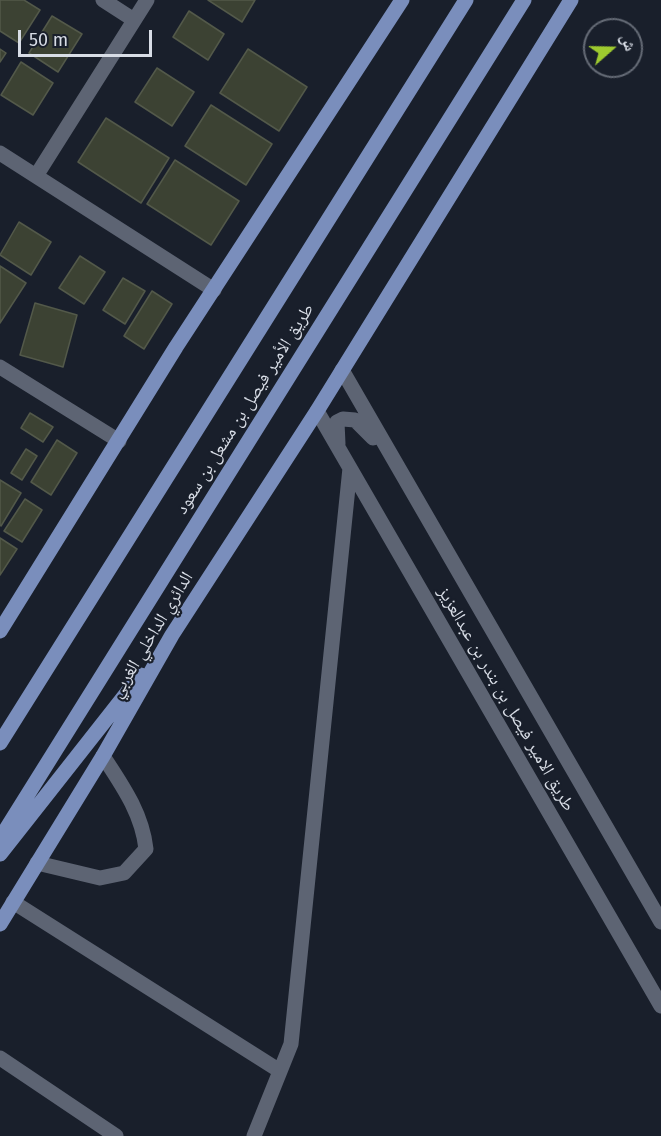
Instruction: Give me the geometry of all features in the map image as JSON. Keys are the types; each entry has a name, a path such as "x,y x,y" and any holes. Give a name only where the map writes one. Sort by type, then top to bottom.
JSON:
{"main road":[{"path":"0,631 214,290 402,0"},
{"name":"طريق الأمير فيصل بن مشعل بن سعود","path":"0,743 466,0"},
{"name":"طريق الأمير فيصل بن مشعل بن سعود","path":"0,839 524,0"},
{"path":"485,62 536,0"},
{"name":"الدائري الداخلي الغربي","path":"0,924 103,756 172,635 342,370 571,0"},
{"path":"0,854 172,635"}],"street":[{"path":"103,0 134,20"},
{"path":"36,176 147,0"},
{"path":"0,153 214,290"},
{"path":"0,367 119,441"},
{"name":"طريق الامير فيصل بن بندر بن عبدالعزيز","path":"342,370 661,922"},
{"name":"طريق الامير فيصل بن بندر بن عبدالعزيز","path":"316,411 661,1005"},
{"path":"339,450 337,422 344,419 355,420 390,456"},
{"path":"254,1136 291,1044 350,468"},
{"path":"37,863 100,878 124,873 146,849 144,828 127,792 103,756"},
{"path":"13,902 280,1071"},
{"path":"0,1058 116,1136"}],"building":[{"path":"0,0 24,0 40,10 19,43 0,31"},
{"path":"208,0 255,0 242,22"},
{"path":"189,11 224,34 208,60 173,37"},
{"path":"52,16 82,34 58,72 29,53"},
{"path":"0,49 6,53 0,62"},
{"path":"248,49 307,87 279,131 220,93"},
{"path":"21,62 53,83 33,115 1,95"},
{"path":"157,68 194,92 172,126 135,102"},
{"path":"211,105 272,144 246,185 185,146"},
{"path":"106,118 169,158 141,203 78,162"},
{"path":"175,160 239,201 211,245 147,204"},
{"path":"19,222 51,242 31,275 0,255"},
{"path":"80,256 105,272 84,304 59,288"},
{"path":"0,266 26,283 0,323"},
{"path":"123,278 145,291 125,324 103,310"},
{"path":"152,291 172,304 144,349 124,336"},
{"path":"35,303 77,315 63,367 20,355"},
{"path":"30,413 53,427 43,442 21,428"},
{"path":"57,440 77,453 51,495 31,482"},
{"path":"26,449 37,456 22,480 11,473"},
{"path":"0,480 21,493 1,526 0,525"},
{"path":"25,499 42,510 22,542 4,531"},
{"path":"0,538 17,549 0,575"}]}
